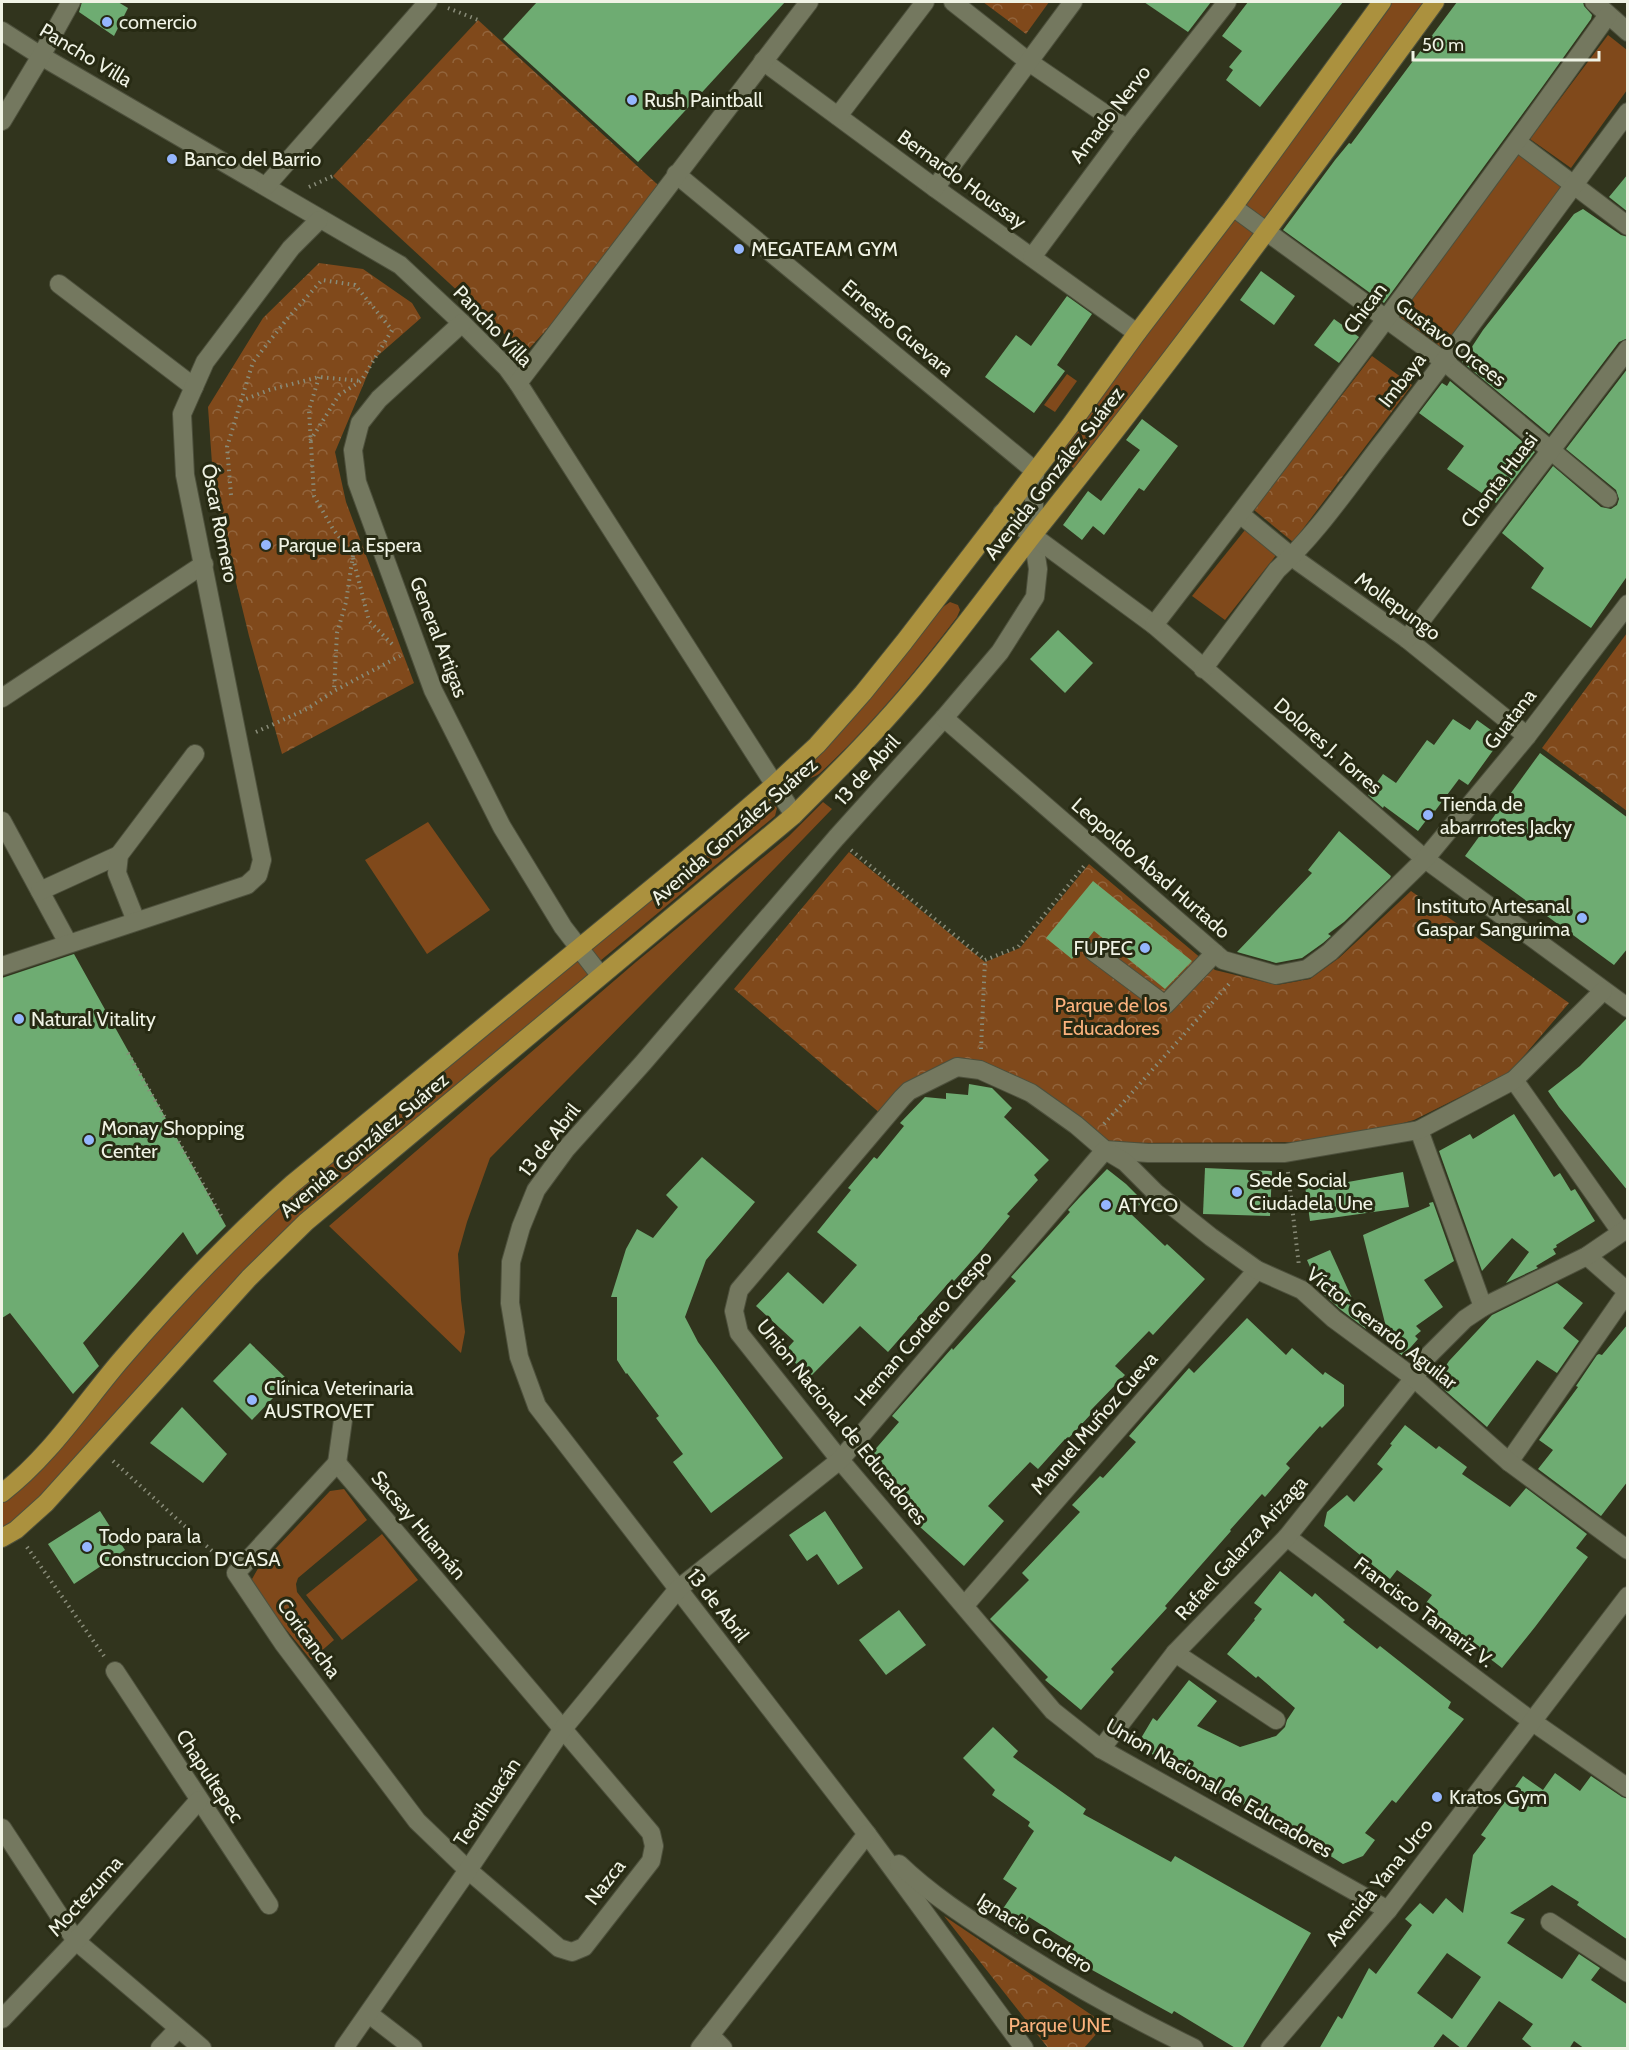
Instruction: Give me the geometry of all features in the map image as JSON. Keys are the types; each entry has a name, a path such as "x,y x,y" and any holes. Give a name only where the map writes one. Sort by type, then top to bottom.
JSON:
{"main road":[{"name":"Avenida González Suárez","path":"2,1493 32,1467 141,1336 233,1238 301,1177 579,949 774,785 817,745 862,693 1035,471 1233,207 1382,2"},
{"name":"Avenida González Suárez","path":"9,1534 46,1503 249,1278 306,1222 794,815 852,757 906,697 1107,443 1267,232 1435,2"}],"street":[{"path":"2,121 42,56 70,2"},
{"path":"518,383 809,2"},
{"path":"838,116 925,2"},
{"path":"953,2 1029,62 1126,129"},
{"path":"935,188 1073,2"},
{"name":"Amado Nervo","path":"1032,257 1126,129 1227,2"},
{"path":"1594,2 1628,33"},
{"path":"266,186 434,3"},
{"name":"Chican","path":"1154,625 1240,514 1517,142 1608,15"},
{"name":"Pancho Villa","path":"2,31 266,186 319,220 400,265 462,322 507,368 518,383 794,815"},
{"name":"Bernardo Houssay","path":"763,61 1137,333"},
{"name":"Imbaya","path":"1203,669 1277,570 1292,557 1445,362 1628,112"},
{"path":"1517,142 1628,226"},
{"name":"Ernesto Guevara","path":"676,174 1035,471"},
{"name":"Gustavo Orcees","path":"1233,207 1384,320 1445,362 1608,498"},
{"name":"Óscar Romero","path":"136,921 247,885 258,874 262,860 185,476 182,414 205,362 291,248 319,220"},
{"path":"59,284 194,387"},
{"name":"General Artigas","path":"462,322 379,399 360,423 353,450 357,482 433,690 502,827 563,927 600,975"},
{"name":"Chonta Huasi","path":"1407,639 1628,349"},
{"name":"13 de Abril","path":"1024,2049 867,1834 537,1406 519,1357 510,1303 511,1262 521,1227 536,1190 566,1149 836,838 944,718 1000,652 1035,597 1038,569 1033,536 1035,471"},
{"name":"Dolores J. Torres","path":"1002,513 1154,625 1425,859 1603,991 1626,1003"},
{"name":"Mollepungo","path":"1240,514 1292,557 1407,639 1527,736"},
{"path":"2,698 204,564"},
{"name":"Guatana","path":"1425,859 1527,736 1628,604"},
{"name":"Leopoldo Abad Hurtado","path":"944,718 1223,960 1276,975 1307,969 1330,952 1425,859"},
{"path":"40,891 119,855 195,754"},
{"path":"2,821 68,943"},
{"path":"2,966 136,921 117,873 119,855"},
{"path":"1094,952 1165,1005 1215,953"},
{"path":"1098,1144 1148,1153 1285,1153 1419,1130 1514,1080 1603,991"},
{"name":"Union Nacional de Educadores","path":"1098,1144 1031,1093 980,1070 957,1067 909,1091 738,1290 734,1311 739,1333 840,1460 1053,1711 1101,1749 1388,1910"},
{"path":"1514,1080 1624,1230"},
{"path":"1419,1130 1483,1307"},
{"name":"Hernan Cordero Crespo","path":"678,1589 840,1460 1098,1144"},
{"name":"Víctor Gerardo Aguilar","path":"1098,1144 1125,1162 1156,1193 1202,1230 1257,1270 1302,1290 1334,1319 1414,1378 1509,1462 1628,1550"},
{"name":"Rafael Galarza Arizaga","path":"1101,1749 1175,1653 1287,1537 1414,1378 1426,1358 1465,1319 1483,1307 1587,1256 1624,1230"},
{"path":"1509,1462 1627,1291 1587,1256"},
{"name":"Manuel Muñoz Cueva","path":"965,1605 1257,1270"},
{"path":"236,1573 337,1463 343,1420"},
{"name":"Sacsay Huamán","path":"337,1463 562,1730"},
{"name":"Francisco Tamariz V.","path":"1287,1537 1533,1722 1628,1788"},
{"name":"Coricancha","path":"236,1573 283,1643 417,1821 468,1870"},
{"name":"Teotihuacán","path":"344,2049 562,1730 678,1589"},
{"name":"Avenida Yana Urco","path":"1270,2049 1388,1910 1628,1596"},
{"path":"1175,1653 1276,1720"},
{"name":"Chapultepec","path":"115,1671 269,1905"},
{"name":"Nazca","path":"468,1870 559,1948 572,1952 584,1947 651,1861 654,1846 651,1833 562,1730"},
{"name":"Moctezuma","path":"2,2019 76,1941 199,1800"},
{"path":"2,1828 76,1941 202,2049"},
{"path":"723,2049 705,2042 867,1834"},
{"name":"Ignacio Cordero","path":"867,1834 911,1875 972,1921 1042,1966 1128,2016 1194,2049"},
{"path":"1550,1922 1628,1973"},
{"path":"369,2014 413,2049"},
{"path":"160,2049 178,2029"}],"path":[{"path":"434,3 478,20"},
{"path":"231,495 227,447 253,362 322,280 355,285 392,330 362,381 339,395 310,441"},
{"path":"242,401 269,390 319,377 362,381"},
{"path":"239,740 307,709 334,691 404,655 369,621 353,555 333,529 314,496 309,410 319,377"},
{"path":"334,691 337,633 346,602 353,555"},
{"path":"836,838 985,960"},
{"path":"985,960 1018,947 1096,851"},
{"path":"980,1070 985,960"},
{"path":"1098,1144 1246,966"},
{"path":"128,1053 233,1238"},
{"path":"1285,1153 1302,1290"},
{"path":"97,1446 236,1573"},
{"path":"9,1534 115,1671"}],"green space":[{"path":"983,2 1049,2 1026,34"},
{"path":"1382,2 1433,2 1082,475 1051,450"},
{"path":"478,20 670,196 525,353 333,176"},
{"path":"1608,35 1627,50 1627,90 1571,168 1530,139"},
{"path":"1518,152 1566,189 1442,352 1395,317"},
{"name":"Parque La Espera","path":"319,263 363,269 412,303 421,318 374,359 335,452 346,502 414,683 282,754 249,636 214,492 208,407 263,318"},
{"path":"1372,356 1412,385 1293,542 1254,510"},
{"path":"1067,374 1077,381 1055,412 1044,405"},
{"path":"1245,530 1277,554 1225,620 1192,596"},
{"path":"950,602 958,605 960,610 957,617 891,698 819,774 812,778 800,775 800,770 855,713 943,607"},
{"path":"1627,633 1627,811 1542,748"},
{"path":"770,802 777,808 775,816 600,961 591,950 595,945 765,803"},
{"path":"823,802 832,809 490,1158 458,1254 465,1332 461,1353 329,1226 636,962 789,836"},
{"path":"428,822 490,910 427,954 365,860"},
{"name":"Parque de los Educadores","path":"849,852 985,962 1020,948 1089,864 1215,970 1277,985 1310,979 1339,958 1411,891 1569,1003 1510,1072 1414,1120 1335,1142 1110,1143 981,1065 881,1114 734,989"},
{"path":"579,949 600,975 306,1222 2,1538 2,1493 191,1283"},
{"path":"344,1489 367,1520 298,1578 296,1584 297,1592 334,1640 311,1660 254,1590 252,1579 260,1565 330,1491"},
{"path":"382,1534 418,1580 342,1640 306,1595"},
{"name":"Parque UNE","path":"944,1916 1105,2024 1084,2048 1048,2048"}],"building":[{"name":"comercio","path":"82,2 118,2 128,8 114,36 79,12"},
{"name":"Rush Paintball","path":"537,2 785,2 638,162 503,39"},
{"path":"1144,2 1211,2 1188,32"},
{"path":"1248,2 1343,2 1260,107 1226,80 1233,70 1229,67 1242,51 1222,36"},
{"path":"1457,2 1583,2 1592,15 1543,86 1384,303 1283,230 1335,160 1349,143 1351,144"},
{"path":"1628,174 1628,212 1609,197"},
{"path":"1583,209 1621,235 1628,237 1628,338 1619,342 1549,434 1462,362 1483,330 1574,214"},
{"path":"1261,271 1295,296 1274,325 1240,300"},
{"path":"1067,296 1092,314 1057,365 1065,371 1034,413 985,377 1016,335 1031,346"},
{"path":"1334,319 1359,337 1339,363 1314,345"},
{"path":"1628,368 1628,575 1591,628 1531,588 1544,568 1502,533 1553,466 1601,507 1611,509 1617,505 1619,499 1616,490 1566,449"},
{"path":"1450,381 1535,452 1496,503 1447,469 1464,446 1419,413 1442,383 1447,386"},
{"path":"1142,419 1178,446 1144,491 1139,488 1104,535 1093,526 1082,540 1063,525 1088,491 1101,501 1140,450 1126,440"},
{"path":"1058,630 1093,663 1065,693 1030,659"},
{"path":"1453,719 1470,730 1477,720 1502,738 1468,785 1459,779 1418,831 1368,795 1383,774 1396,783 1427,740 1434,745"},
{"path":"1540,753 1628,818 1628,948 1614,965 1465,856"},
{"path":"1339,831 1391,876 1390,878 1344,922 1328,934 1331,936 1302,958 1276,963 1237,952 1312,873 1308,870"},
{"name":"FUPEC","path":"1093,881 1192,961 1165,989 1094,931 1072,959 1046,938"},
{"name":"Monay Shopping Center","path":"74,954 226,1226 197,1255 183,1232 83,1343 99,1366 73,1394 10,1313 2,1318 2,978"},
{"path":"1628,1019 1628,1191 1548,1091 1580,1066"},
{"path":"969,1084 992,1088 1012,1108 1004,1117 1049,1160 1034,1175 1038,1180 1007,1214 1010,1216 980,1252 954,1281 952,1279 888,1352 860,1326 810,1377 784,1352 794,1341 756,1306 788,1272 823,1304 857,1265 817,1232 851,1190 848,1188 874,1157 877,1159 904,1126 900,1123 925,1097 946,1099 946,1093 968,1095"},
{"path":"1514,1114 1554,1177 1560,1173 1571,1191 1575,1189 1595,1221 1556,1245 1557,1247 1553,1249 1556,1254 1536,1266 1538,1268 1506,1283 1529,1252 1512,1238 1482,1271 1439,1151 1470,1134 1473,1139"},
{"path":"702,1157 755,1202 706,1260 685,1317 698,1342 783,1458 711,1513 673,1462 683,1454 656,1418 659,1416 617,1360 617,1297 611,1297 626,1249 637,1229 653,1238 678,1207 666,1195"},
{"name":"Sede Social Ciudadela Une","path":"1205,1168 1272,1171 1270,1216 1203,1214"},
{"path":"1107,1169 1143,1201 1131,1214 1205,1279 1153,1335 1149,1331 1115,1366 1125,1375 1090,1411 1092,1413 1066,1441 1065,1439 1038,1469 1030,1462 988,1506 1004,1521 964,1566 911,1519 914,1516 897,1501 904,1494 865,1461 899,1422 892,1416 952,1348 953,1350 1016,1281 1011,1277 1070,1212 1068,1210"},
{"path":"1403,1172 1409,1207 1310,1221 1305,1186 1348,1179 1348,1182"},
{"path":"1433,1202 1454,1261 1424,1280 1443,1307 1416,1326 1421,1331 1415,1336 1418,1339 1403,1356 1391,1347 1363,1235 1430,1206 1429,1203"},
{"path":"1330,1250 1366,1329 1321,1292 1307,1260"},
{"path":"1557,1283 1583,1303 1563,1328 1579,1341 1557,1373 1537,1360 1487,1427 1441,1387 1437,1379 1449,1361 1492,1315"},
{"path":"1247,1318 1286,1355 1292,1348 1323,1375 1325,1372 1344,1385 1344,1406 1322,1428 1320,1426 1286,1464 1290,1468 1265,1497 1262,1494 1230,1530 1165,1606 1167,1608 1111,1669 1114,1672 1081,1710 1045,1680 1048,1677 990,1619 1029,1580 1022,1573 1080,1512 1072,1505 1100,1476 1103,1478 1136,1442 1129,1436 1189,1368 1194,1373"},
{"path":"1628,1324 1628,1481 1601,1516 1538,1469 1553,1450 1539,1440 1578,1387 1576,1386 1597,1355 1602,1355"},
{"name":"Clínica Veterinaria AUSTROVET","path":"250,1343 289,1381 252,1420 213,1381"},
{"path":"182,1407 227,1454 203,1483 150,1443"},
{"path":"1405,1425 1436,1449 1439,1446 1467,1467 1462,1474 1510,1507 1526,1488 1587,1534 1576,1548 1588,1557 1502,1668 1423,1607 1432,1595 1397,1570 1390,1579 1324,1526 1327,1512 1347,1495 1354,1502 1383,1469 1377,1464"},
{"name":"Todo para la Construccion D'CASA","path":"100,1511 125,1550 74,1584 48,1544"},
{"path":"825,1511 863,1568 838,1585 817,1554 807,1561 789,1535"},
{"path":"1280,1571 1312,1597 1315,1593 1345,1620 1343,1622 1377,1649 1380,1646 1451,1702 1448,1708 1464,1719 1396,1803 1392,1800 1365,1833 1375,1840 1363,1856 1343,1864 1302,1838 1305,1834 1256,1806 1254,1810 1187,1778 1188,1776 1137,1745 1153,1718 1157,1721 1189,1680 1217,1701 1197,1726 1240,1747 1276,1736 1285,1727 1295,1708 1258,1676 1256,1678 1227,1654 1255,1620 1262,1609 1254,1603"},
{"path":"899,1610 926,1645 886,1675 859,1640"},
{"path":"993,1727 1018,1751 1013,1757 1086,1809 1083,1814 1171,1862 1175,1856 1311,1933 1242,2049 1237,2049 1174,2011 1172,2014 1063,1954 1069,1942 1029,1917 1018,1934 996,1919 1017,1888 1003,1879 1034,1831 1028,1826 1030,1822 992,1795 995,1790 963,1758"},
{"path":"1555,1773 1580,1791 1591,1776 1628,1799 1628,1940 1577,1905 1579,1902 1552,1885 1510,1913 1525,1919 1507,1943 1562,1979 1579,1954 1600,1968 1591,1980 1628,2005 1628,2049 1585,2049 1574,2041 1569,2049 1534,2049 1522,2039 1533,2024 1499,2001 1465,2049 1443,2034 1432,2049 1319,2049 1338,2016 1342,2019 1369,1968 1376,1974 1412,1925 1405,1919 1420,1903 1433,1914 1446,1898 1463,1913 1473,1855 1486,1838 1481,1835 1523,1776 1543,1790","holes":["1447,1953 1481,1977 1452,2019 1417,1993"]}],"place":[{"name":"comercio","path":"107,22"},
{"name":"Rush Paintball","path":"632,100"},
{"name":"Banco del Barrio","path":"172,159"},
{"name":"MEGATEAM GYM","path":"739,249"},
{"name":"Parque La Espera","path":"266,545"},
{"name":"Tienda de abarrrotes Jacky","path":"1428,815"},
{"name":"Instituto Artesanal Gaspar Sangurima","path":"1582,918"},
{"name":"FUPEC","path":"1145,948"},
{"name":"Natural Vitality","path":"19,1019"},
{"name":"Monay Shopping Center","path":"89,1140"},
{"name":"Sede Social Ciudadela Une","path":"1237,1192"},
{"name":"ATYCO","path":"1106,1205"},
{"name":"Clínica Veterinaria AUSTROVET","path":"252,1400"},
{"name":"Todo para la Construccion D'CASA","path":"87,1547"},
{"name":"Kratos Gym","path":"1437,1797"}]}
